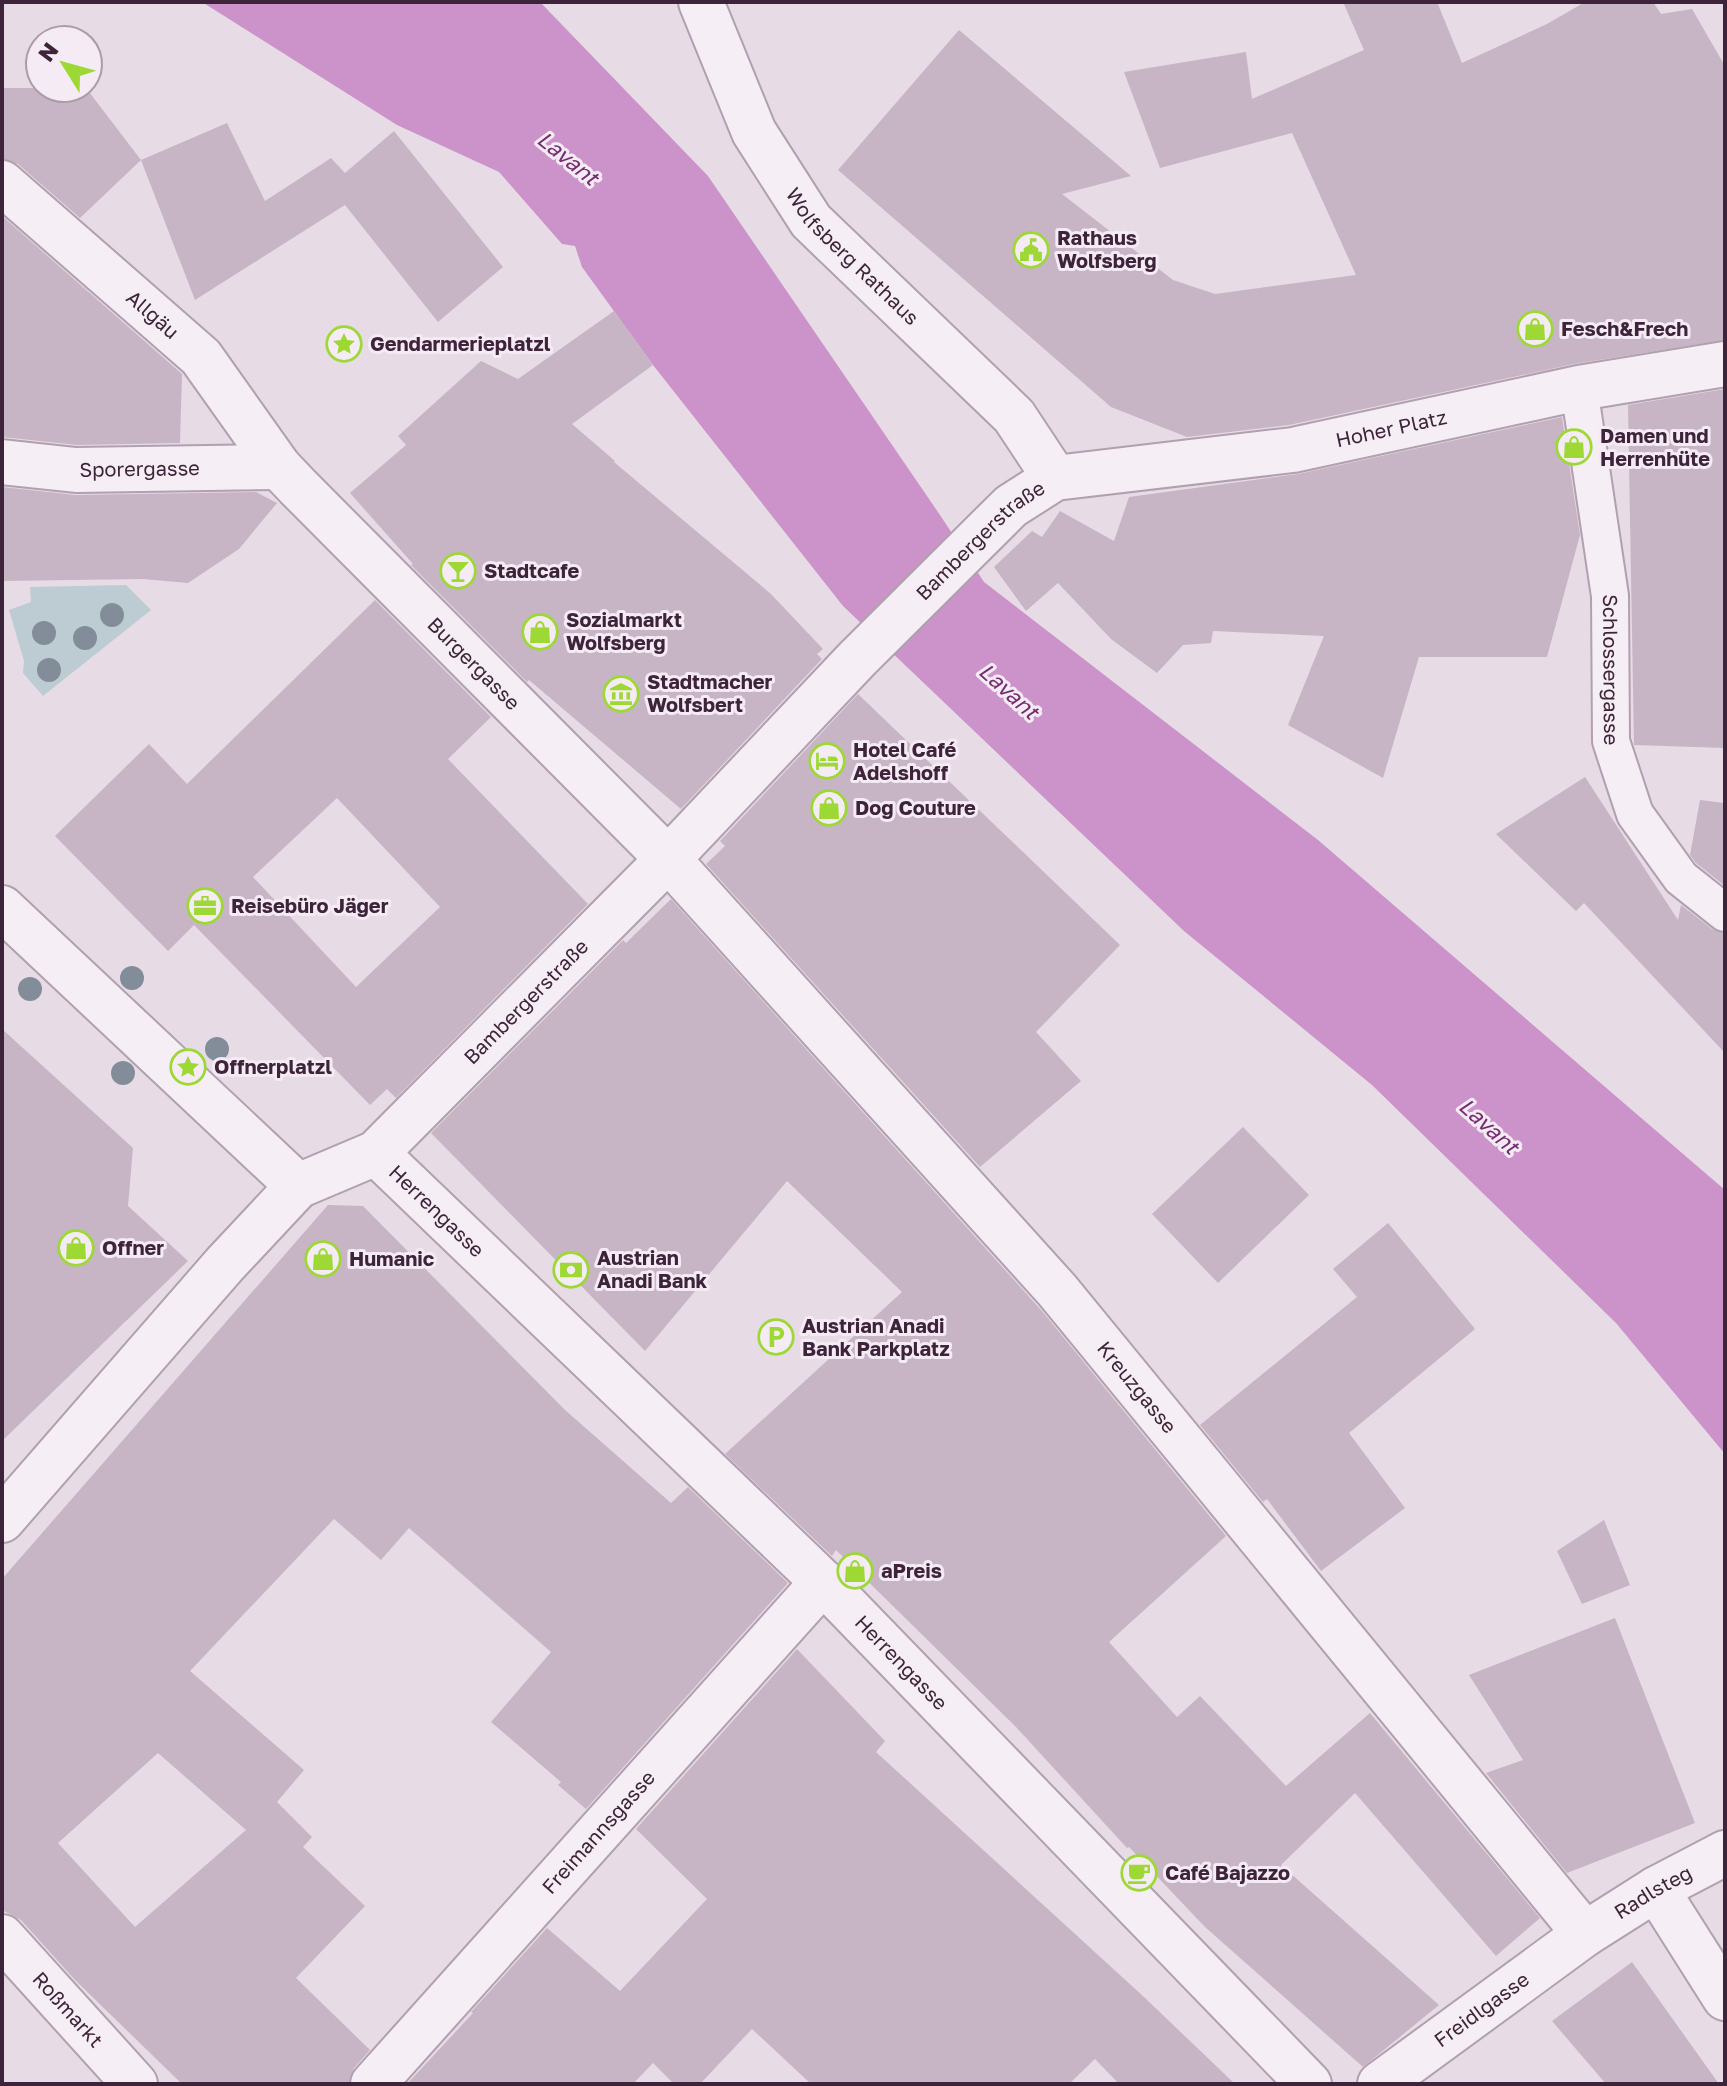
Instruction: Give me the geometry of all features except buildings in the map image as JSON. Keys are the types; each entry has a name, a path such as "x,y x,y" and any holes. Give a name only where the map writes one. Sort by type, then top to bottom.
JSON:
{"street":[{"name":"Wolfsberg Rathaus","path":"701,2 754,132 811,221 1014,416 1055,478"},
{"name":"Allgäu","path":"2,183 201,357 279,467"},
{"name":"Hoher Platz","path":"1055,478 1293,450 1579,388 1725,364"},
{"name":"Sporergasse","path":"2,462 76,470 279,467"},
{"name":"Burgergasse","path":"279,467 668,859"},
{"name":"Bambergerstraße","path":"2,1520 225,1264 298,1186 376,1153 668,859 857,659 1011,506 1055,478"},
{"name":"Kreuzgasse","path":"668,859 1057,1290 1585,1934"},
{"path":"2,908 298,1186"},
{"name":"Herrengasse","path":"376,1153 823,1582 1309,2084"},
{"name":"Freimannsgasse","path":"373,2084 823,1582"},
{"name":"Radlsteg","path":"1585,1934 1656,1889 1725,1853"},
{"path":"1656,1889 1725,1998"},
{"name":"Freidlgasse","path":"1380,2084 1585,1934"},
{"name":"Roßmarkt","path":"2,1937 135,2084"}],"lane":[{"name":"Schlossergasse","path":"1579,388 1610,596 1611,741 1635,814 1681,878 1725,913"}],"shaded area":[{"path":"126,585 151,610 43,696 23,673 24,661 9,610 31,602 30,587"}],"water":[{"name":"Lavant","path":"202,2 540,2 708,176 984,582 1318,840 1725,1190 1725,1454 1616,1323 1372,1085 1184,931 843,606 653,365 582,267 575,246 562,244 499,172 397,125"}],"place":[{"name":"Rathaus Wolfsberg","path":"1031,250"},
{"name":"Fesch&Frech","path":"1535,329"},
{"name":"Gendarmerieplatzl","path":"344,344"},
{"name":"Damen und Herrenhüte","path":"1574,447"},
{"name":"Stadtcafe","path":"458,571"},
{"name":"Sozialmarkt Wolfsberg","path":"540,632"},
{"name":"Stadtmacher Wolfsbert","path":"621,694"},
{"name":"Hotel Café Adelshoff","path":"827,761"},
{"name":"Dog Couture","path":"829,808"},
{"name":"Reisebüro Jäger","path":"205,906"},
{"name":"Offnerplatzl","path":"188,1067"},
{"name":"Offner","path":"76,1248"},
{"name":"Humanic","path":"323,1259"},
{"name":"Austrian Anadi Bank","path":"571,1270"},
{"name":"Austrian Anadi Bank Parkplatz","path":"776,1337"},
{"name":"aPreis","path":"855,1571"},
{"name":"Café Bajazzo","path":"1139,1873"}]}
